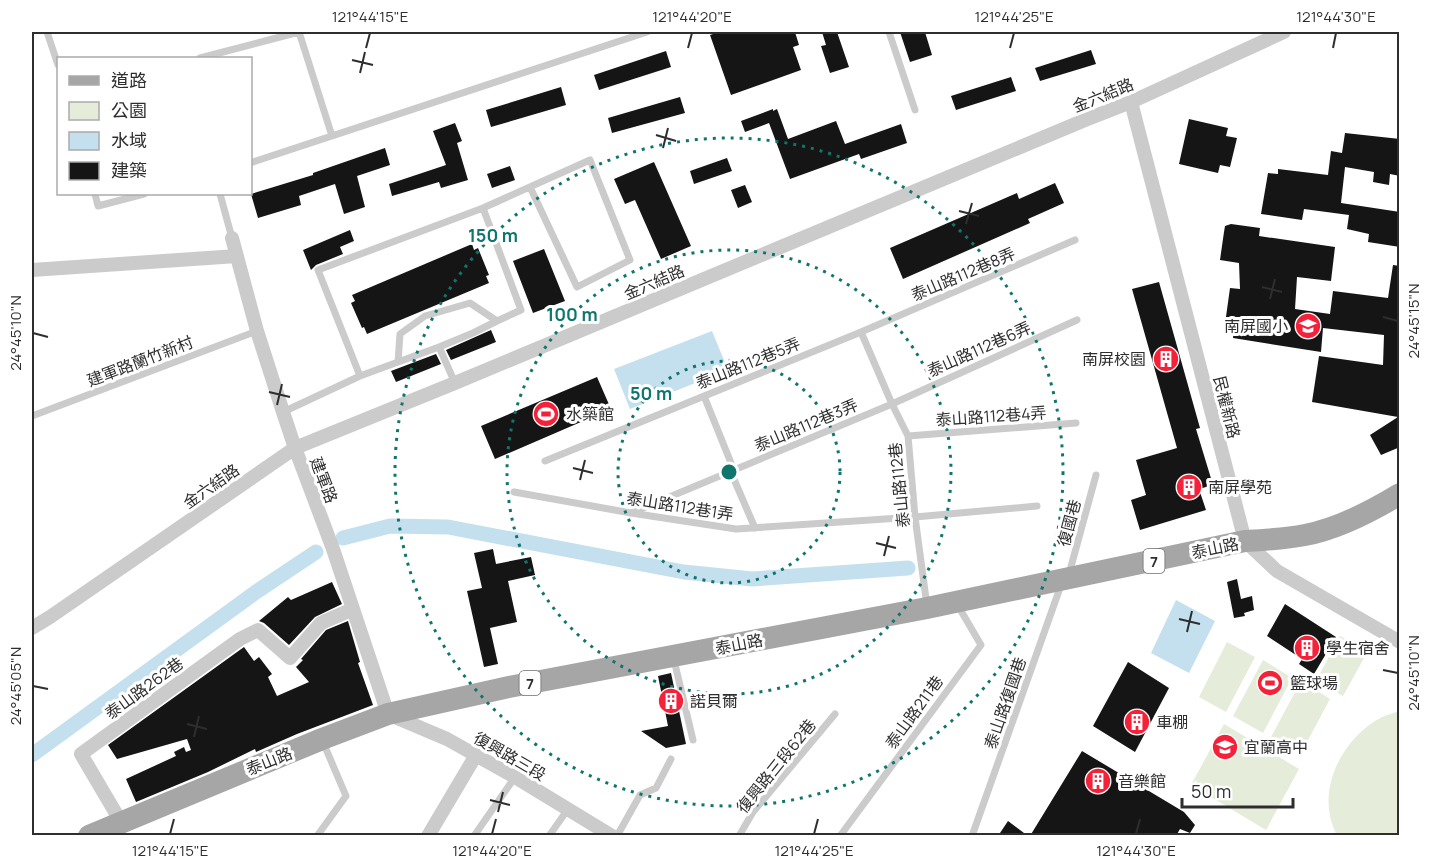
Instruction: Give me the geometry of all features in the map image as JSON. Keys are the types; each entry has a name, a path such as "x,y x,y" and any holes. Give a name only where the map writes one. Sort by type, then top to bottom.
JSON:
{"main road":[{"name":"泰山路","path":"89,836 388,714 509,687 927,608 1245,541 1308,535 1339,525 1400,494"}],"street":[{"name":"金六結路","path":"32,628 295,448 1131,102 1284,32"},
{"name":"民權新路","path":"1131,102 1245,541"},
{"name":"建軍路","path":"232,238 257,331 283,412 333,549 388,714"},
{"path":"32,270 237,256"},
{"path":"1245,541 1276,571 1396,638"},
{"name":"泰山路262巷","path":"121,822 81,754 240,639 258,630 290,658 321,623 353,609"},
{"name":"復興路三段","path":"388,714 447,739 614,836"},
{"path":"428,836 476,755"}],"lane":[{"path":"47,32 57,62"},
{"path":"204,57 299,32 332,136"},
{"path":"252,162 631,34 647,32"},
{"path":"889,32 915,110"},
{"path":"360,376 318,270 483,208 590,160 630,260 576,287 530,187"},
{"path":"95,195 98,206 140,195"},
{"path":"220,195 232,238"},
{"path":"283,412 360,376 439,347 521,310 483,208"},
{"name":"泰山路112巷8弄","path":"861,332 1075,240"},
{"path":"398,362 400,334 425,316 470,303 496,321"},
{"name":"泰山路112巷6弄","path":"892,404 1077,320"},
{"name":"建軍路蘭竹新村","path":"32,416 257,331"},
{"name":"泰山路112巷5弄","path":"545,461 861,332"},
{"name":"泰山路112巷","path":"861,332 908,436 915,517 927,608"},
{"path":"439,347 455,383"},
{"path":"704,396 731,463 733,477 755,528"},
{"name":"泰山路112巷3弄","path":"631,513 892,404"},
{"name":"泰山路112巷4弄","path":"908,436 1076,423"},
{"name":"復國巷","path":"1065,579 1096,475"},
{"name":"泰山路112巷1弄","path":"514,492 736,529 1037,506"},
{"name":"泰山路復國巷","path":"972,836 1065,579"},
{"name":"泰山路211巷","path":"840,836 981,645 956,602"},
{"path":"673,656 693,740"},
{"name":"復興路三段62巷","path":"739,836 753,812 835,714"},
{"path":"317,836 346,796 322,739"},
{"path":"614,836 640,795 656,788 671,759"},
{"path":"474,836 515,777"},
{"path":"549,836 568,809"}],"green space":[{"path":"1340,636 1368,651 1343,696 1316,681"},
{"path":"1227,642 1255,657 1226,712 1199,697"},
{"path":"1263,660 1292,678 1263,733 1233,716"},
{"path":"1301,681 1330,699 1300,755 1271,737"},
{"path":"1399,711 1399,835 1337,835 1331,819 1330,785 1344,752 1367,726"},
{"path":"1224,724 1299,769 1266,830 1191,785"}],"water":[{"path":"712,331 728,370 630,409 614,369"},
{"path":"1176,600 1215,621 1189,673 1151,653"}],"building":[{"path":"719,32 795,32 799,45 793,47 801,70 731,95 710,35"},
{"path":"822,32 837,32 849,67 830,73 821,46 826,45"},
{"path":"900,32 925,32 932,55 910,62"},
{"path":"1091,50 1096,64 1040,81 1035,68"},
{"path":"666,51 671,67 599,90 594,75"},
{"path":"1011,77 1016,91 956,110 951,96"},
{"path":"561,87 566,105 491,127 486,110"},
{"path":"680,97 685,113 612,133 608,118"},
{"path":"773,109 773,111 777,109 788,139 836,121 845,144 901,124 907,143 861,159 859,154 790,179 769,123 745,132 741,121"},
{"path":"1189,119 1228,128 1226,136 1237,138 1230,167 1220,165 1218,173 1179,164"},
{"path":"455,123 462,141 457,143 468,180 441,188 439,182 392,196 389,184 446,165 433,131"},
{"path":"1345,133 1400,139 1400,176 1390,174 1389,185 1373,182 1374,172 1345,167 1341,203 1400,212 1400,247 1368,242 1369,234 1347,229 1349,215 1304,209 1302,220 1261,214 1268,173 1278,174 1278,169 1328,175 1331,151 1342,153"},
{"path":"385,148 390,165 357,176 365,207 344,214 335,184 299,196 301,205 258,218 252,194 313,175 313,173"},
{"path":"727,158 732,171 694,184 690,171"},
{"path":"654,162 691,246 661,259 635,200 625,204 614,179"},
{"path":"510,166 515,180 492,188 487,174"},
{"path":"1055,183 1064,203 1028,219 1030,223 903,279 890,248 1017,193 1019,199"},
{"path":"745,185 752,202 738,208 731,190"},
{"path":"1231,224 1260,228 1259,236 1335,247 1331,281 1297,277 1295,309 1330,314 1333,291 1388,298 1393,265 1400,266 1400,447 1381,455 1370,435 1398,417 1312,402 1319,356 1383,365 1384,335 1323,328 1321,352 1233,338 1234,326 1225,324 1230,288 1240,289 1239,263 1220,260 1225,226"},
{"path":"350,230 354,241 340,247 343,254 316,265 311,270 303,250"},
{"path":"472,244 474,250 478,248 489,275 486,276 489,283 367,334 364,327 362,328 351,303 355,301 352,295"},
{"path":"544,249 565,301 533,313 513,261"},
{"path":"1159,282 1200,428 1196,429 1213,485 1199,489 1206,510 1140,530 1131,500 1146,495 1136,460 1177,448 1132,289"},
{"path":"491,330 496,342 451,360 446,350"},
{"path":"436,354 441,364 396,382 391,371"},
{"path":"597,377 611,409 495,459 481,426"},
{"path":"493,549 496,564 531,557 535,575 508,581 517,622 490,628 498,664 484,667 467,591 482,588 474,553"},
{"path":"1237,579 1241,599 1252,596 1254,610 1244,613 1245,616 1234,618 1227,582"},
{"path":"332,582 342,604 315,617 289,645 259,621 288,597 291,600"},
{"name":"學生宿舍","path":"1285,604 1336,637 1314,674 1299,664 1302,659 1267,636"},
{"path":"348,621 360,662 358,663 373,705 256,752 255,749 208,772 136,802 126,779 176,756 174,752 184,747 186,752 191,750 187,739 117,759 108,745 244,647 254,661 259,657 272,674 268,677 277,696 309,682 296,667 303,660 301,659 326,630"},
{"path":"1128,662 1169,688 1135,752 1093,726"},
{"name":"諾貝爾","path":"671,673 686,744 666,748 641,731 668,726 658,676"},
{"name":"音樂館","path":"1082,751 1184,812 1195,825 1190,833 1180,829 1176,836 1030,836"},
{"path":"1008,821 1028,836 998,836"}],"waterway":[{"path":"343,538 390,526 448,527 684,572 752,579 908,568"},
{"path":"32,755 256,592 316,552"}],"place":[{"name":"南屏國小","path":"1308,326"},
{"name":"南屏校園","path":"1166,359"},
{"name":"水築館","path":"546,414"},
{"name":"南屏學苑","path":"1189,487"},
{"name":"學生宿舍","path":"1307,648"},
{"name":"籃球場","path":"1270,683"},
{"name":"諾貝爾","path":"671,701"},
{"name":"車棚","path":"1137,722"},
{"name":"宜蘭高中","path":"1225,747"},
{"name":"音樂館","path":"1098,781"}]}
